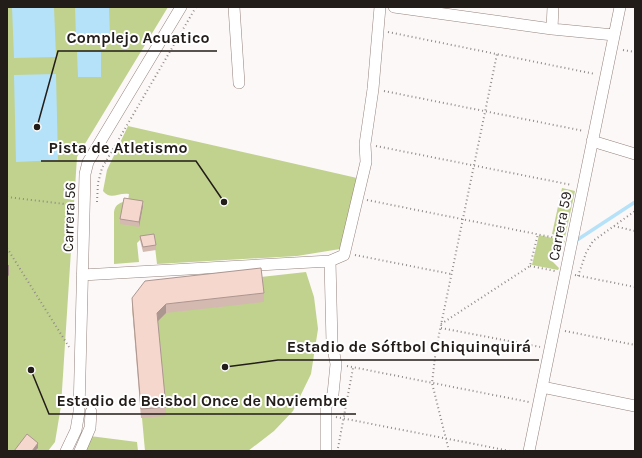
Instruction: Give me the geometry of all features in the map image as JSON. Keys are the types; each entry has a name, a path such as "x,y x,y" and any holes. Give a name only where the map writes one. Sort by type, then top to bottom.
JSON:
{"street":[{"name":"Carrera 56","path":"66,451 76,430 79,412 82,275 86,174 88,162 181,7"},
{"path":"234,7 239,83"},
{"path":"82,275 330,262 344,255 359,198 366,162 365,144 373,89 380,7"},
{"path":"394,7 614,36"},
{"path":"552,29 553,7"},
{"name":"Carrera 59","path":"529,451 620,7"},
{"path":"593,137 635,154"},
{"path":"326,451 326,406 333,394 336,364 332,343 330,262"},
{"path":"542,387 635,406"},
{"path":"80,451 90,428 91,412"}],"path":[{"path":"96,206 98,183 102,168 196,7"},
{"path":"378,29 606,76"},
{"path":"449,451 432,383 436,349 497,54"},
{"path":"373,89 485,112 593,137"},
{"path":"365,144 583,187"},
{"path":"7,198 74,205"},
{"path":"359,198 572,241"},
{"path":"578,276 586,253 593,241 635,211"},
{"path":"614,226 635,231"},
{"path":"441,324 530,266 538,234"},
{"path":"7,248 70,349"},
{"path":"345,253 452,274"},
{"path":"530,266 635,287"},
{"path":"440,328 549,349"},
{"path":"554,329 635,345"},
{"path":"336,364 538,404"},
{"path":"337,451 353,367"},
{"path":"325,415 510,451"}],"green space":[{"path":"7,7 168,7 77,157 61,406 55,442 48,451 7,451"},
{"path":"128,126 357,178 340,249 297,256 157,264 154,239 140,240 137,243 139,262 114,264 114,212 119,204 128,201 129,194 112,196 103,191 107,170"},
{"path":"562,188 575,191 565,237 552,234"},
{"path":"539,235 565,241 555,249 552,261 559,268 558,270 532,265"},
{"path":"306,272 314,297 318,329 311,374 293,411 274,431 248,451 145,451 132,307 145,290"},
{"path":"82,435 137,442 138,451 80,451"}],"water":[{"path":"12,7 54,7 56,57 14,58"},
{"path":"75,7 109,7 110,37 76,38"},
{"path":"77,52 101,52 101,77 78,77"},
{"path":"56,74 58,160 16,162 14,75"}],"building":[{"path":"124,198 143,201 139,222 120,219"},
{"path":"154,234 156,245 143,247 140,236"},
{"path":"261,268 264,293 166,304 157,313 166,407 141,409 132,298 145,281"},
{"path":"27,434 38,443 32,451 14,451"}],"waterway":[{"path":"574,242 635,202"}],"place":[{"name":"Complejo Acuatico","path":"37,127"},
{"name":"Pista de Atletismo","path":"224,202"},
{"name":"Estadio de Sóftbol Chiquinquirá","path":"225,367"},
{"name":"Estadio de Beisbol Once de Noviembre","path":"31,370"}]}
